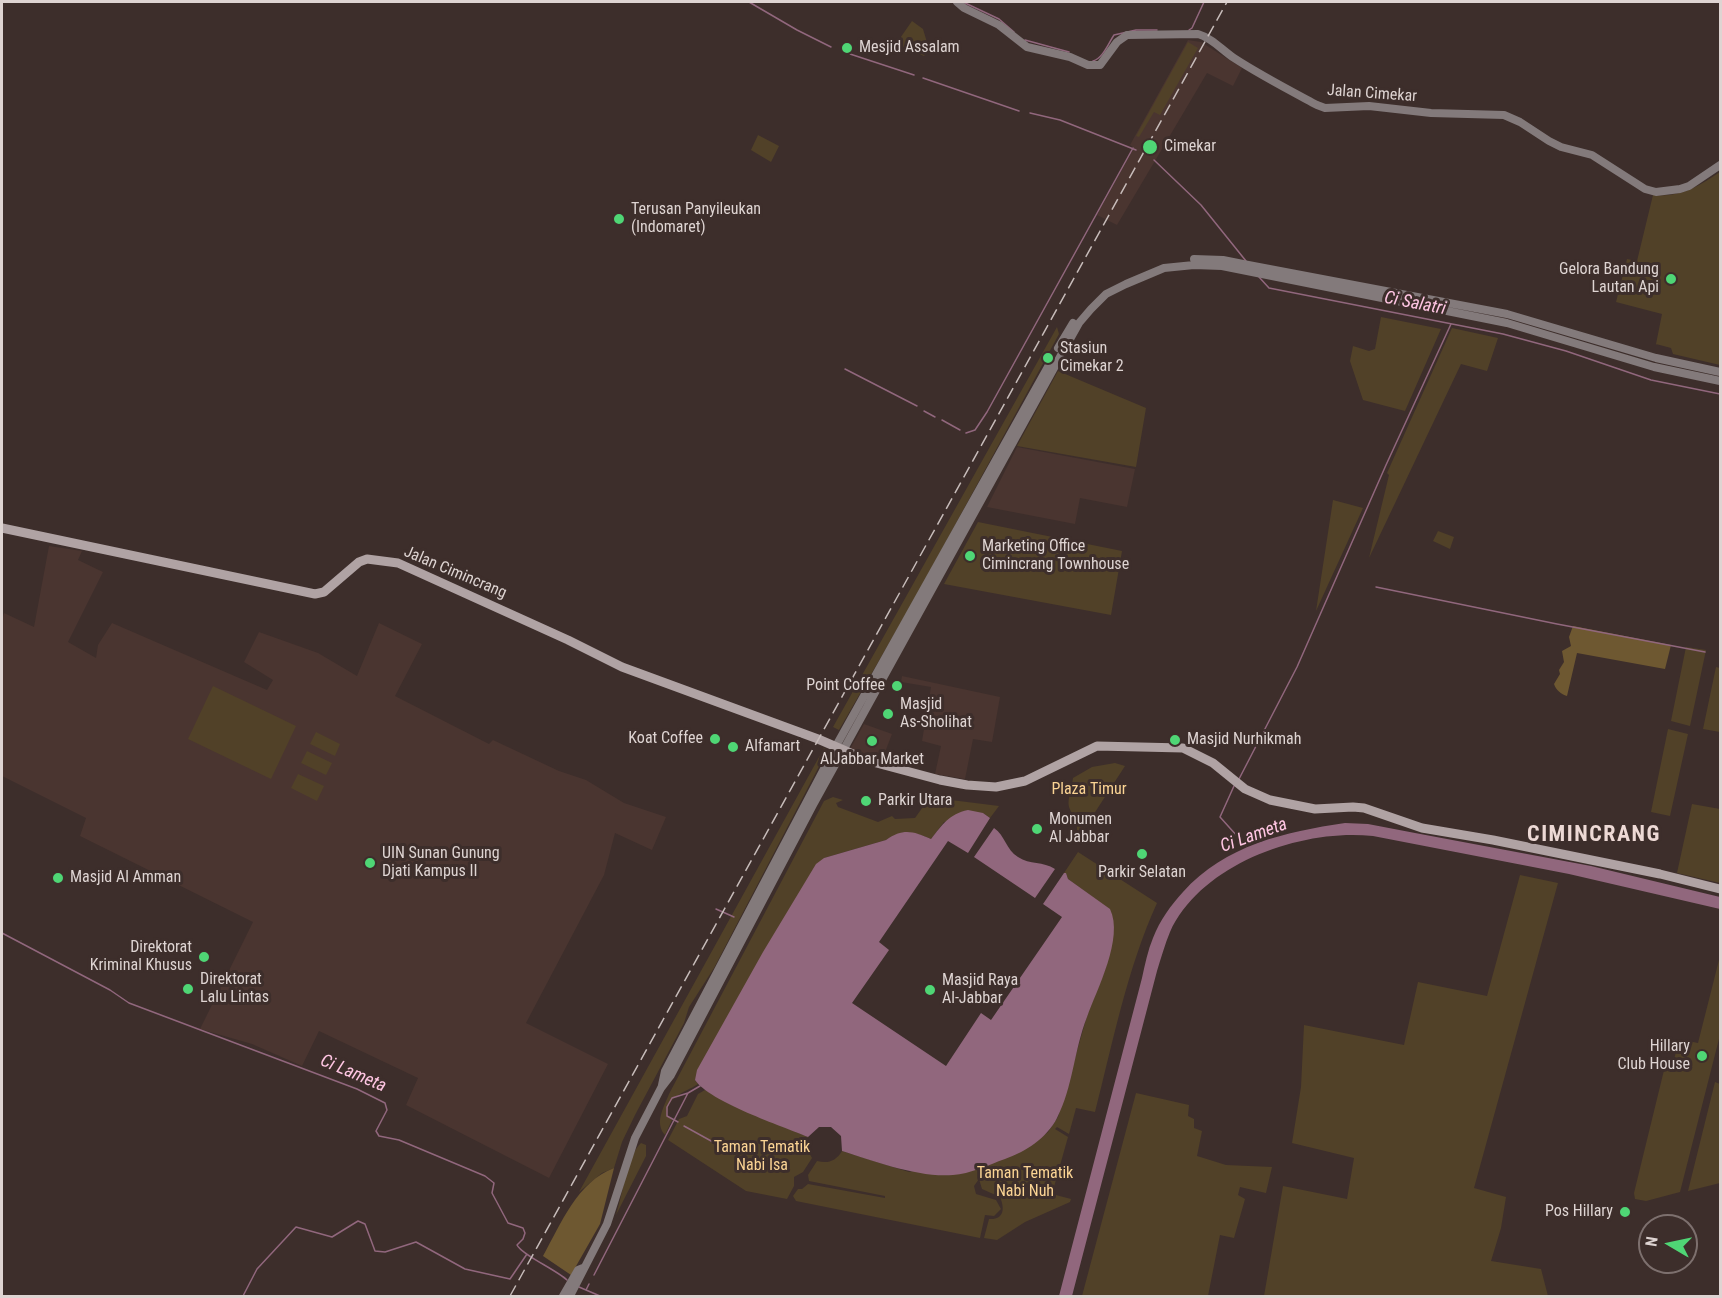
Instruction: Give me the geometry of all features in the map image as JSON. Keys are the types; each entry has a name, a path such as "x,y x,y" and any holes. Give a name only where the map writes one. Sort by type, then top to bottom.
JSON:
{"main road":[{"name":"Jalan Cimincrang","path":"2,528 315,594 324,592 359,562 367,559 398,563 558,635 622,667 869,760 917,775 967,785 996,787 1025,781 1097,746 1177,747 1189,750 1213,763 1238,784 1257,795 1276,801 1315,809 1364,808 1422,828 1660,874 1720,889"}],"street":[{"name":"Jalan Cimekar","path":"957,2 964,8 999,25 1027,47 1070,57 1082,64 1095,66 1104,61 1117,42 1127,35 1198,34 1243,64 1325,108 1369,106 1431,113 1504,116 1520,122 1561,147 1592,155 1645,189 1656,192 1689,186 1720,165"},
{"path":"570,1296 578,1277 578,1270 583,1268 607,1224 629,1153 839,748 1074,321 1103,290 1164,263 1194,259 1223,260 1243,264 1258,271 1507,323 1654,367 1720,381"},
{"path":"1017,428 1079,323 1106,294 1146,275 1178,266 1222,266 1258,271 1507,314 1656,358 1720,372"},
{"path":"563,1296 578,1277"}],"shaded area":[{"path":"1188,40 1201,42 1242,68 1233,86 1207,73 1117,225 1097,215 1134,148 1130,145"},
{"path":"1017,447 1135,469 1127,507 1080,498 1075,524 987,507"},
{"name":"UIN Sunan Gunung Djati Kampus II","path":"49,546 82,551 78,560 103,572 68,642 96,658 98,645 112,623 267,690 273,680 244,662 259,632 318,653 357,676 379,623 422,644 395,696 489,744 493,740 559,771 586,780 624,803 666,817 652,850 615,833 604,875 526,1023 608,1064 549,1178 406,1105 418,1078 319,1031 302,1066 252,1044 200,1029 253,922 80,836 86,818 2,776 2,620 4,613 34,627"},
{"path":"1573,626 1671,645 1665,669 1577,653 1567,696 1557,690 1554,684 1564,662 1562,651 1571,646 1569,637"},
{"path":"902,676 1000,697 992,742 973,739 965,779 935,774 941,746 922,741 931,687 901,682"},
{"name":"AlJabbar Market","path":"864,724 892,734 882,760 850,749"},
{"path":"968,810 983,813 990,818 968,853 948,841 879,942 889,950 852,1003 946,1066 981,1013 991,1020 1062,917 1043,904 1066,873 1068,879 1110,909 1114,934 1108,963 1083,1030 1067,1094 1057,1118 1047,1132 1035,1143 1013,1156 979,1169 953,1175 926,1174 897,1168 842,1151 841,1136 831,1127 819,1127 808,1137 730,1105 703,1088 695,1080 697,1070 763,952 816,864 824,858 886,840 903,832 919,834 931,839 951,817"},
{"path":"1345,823 1368,824 1591,866 1720,897 1720,909 1569,874 1373,836 1345,835 1316,838 1257,855 1229,869 1205,887 1185,908 1170,932 1157,971 1072,1296 1059,1296 1148,952 1162,919 1179,897 1200,876 1237,852 1278,836"},
{"path":"994,828 1018,857 1055,869 1035,898 974,857"},
{"path":"614,1168 600,1224 571,1275 543,1256 571,1205 590,1183 601,1174"}],"green space":[{"path":"912,21 923,29 929,49 924,56 896,44"},
{"path":"1188,42 1198,48 1160,115 1154,112 1139,137 1136,136"},
{"path":"758,135 779,146 771,162 751,150"},
{"name":"Gelora Bandung Lautan Api","path":"1720,172 1720,365 1673,354 1671,348 1656,344 1662,314 1616,302 1627,259 1637,261 1653,195 1672,195 1697,186"},
{"path":"1381,317 1441,329 1405,411 1363,400 1350,361 1353,346 1369,351 1375,349"},
{"path":"1057,327 1059,334 919,591 839,730 833,727"},
{"path":"1452,328 1498,338 1487,371 1461,364 1369,558 1389,475 1387,473"},
{"path":"1058,371 1146,408 1136,467 1017,446"},
{"path":"1333,500 1363,508 1316,611"},
{"path":"978,522 1122,551 1111,615 944,584"},
{"path":"1438,531 1454,537 1450,549 1433,541"},
{"path":"1686,647 1706,650 1690,726 1671,721"},
{"path":"1716,667 1720,668 1720,732 1703,729"},
{"path":"213,686 296,726 271,779 188,739"},
{"path":"1668,729 1688,734 1670,816 1651,812"},
{"path":"316,732 340,744 335,756 310,744"},
{"path":"824,748 827,751 714,968 689,1007 684,1023 635,1115 622,1142 614,1168 602,1173 579,1192"},
{"path":"307,751 332,763 326,775 301,763"},
{"name":"Plaza Timur","path":"1115,763 1125,766 1077,840 1075,839 1077,826 1069,807 1073,778 1092,767"},
{"path":"298,774 324,786 317,801 291,788"},
{"path":"833,797 843,800 836,803 838,807 878,822 892,816 895,819 915,818 925,804 935,798 999,806 990,818 983,813 944,822 931,839 914,833 903,833 824,858 695,1080 698,1084 677,1096 670,1104 667,1116 672,1120 665,1135 660,1120 669,1094 824,801"},
{"path":"1692,804 1720,809 1720,883 1677,873"},
{"name":"Taman Tematik Nabi Nuh","path":"1078,852 1157,903 1129,980 1095,1112 1076,1108 1069,1134 1057,1127 1055,1129 1068,1137 1052,1194 1071,1199 1070,1202 1025,1222 997,1240 984,1238 989,1219 998,1218 1002,1213 1002,1201 1000,1197 982,1189 979,1179 974,1186 976,1194 996,1200 1001,1209 994,1216 985,1215 980,1238 796,1201 793,1196 798,1189 808,1184 885,1198 885,1196 809,1181 808,1175 817,1161 831,1161 842,1151 909,1172 1032,1145 1048,1132 1058,1117 1087,1016 1106,967 1109,909 1068,879 1064,873"},
{"path":"1520,875 1558,883 1474,1188 1506,1197 1501,1228 1491,1261 1541,1269 1548,1296 1264,1296 1283,1186 1347,1199 1354,1158 1292,1143 1301,1087 1304,1025 1404,1045 1418,982 1487,996"},
{"path":"1720,956 1720,1035 1680,1192 1646,1201 1635,1199 1634,1193 1666,1062 1673,1064 1679,1039 1698,1043"},
{"path":"1715,1082 1720,1084 1720,1183 1688,1191"},
{"name":"Taman Tematik Nabi Isa","path":"705,1090 730,1104 808,1137 807,1149 812,1158 803,1172 794,1177 794,1186 787,1199 746,1191 668,1140 679,1119 687,1116 698,1094"},
{"path":"1136,1093 1189,1105 1188,1116 1194,1119 1194,1128 1202,1131 1197,1156 1226,1165 1272,1167 1266,1193 1240,1187 1238,1195 1245,1199 1234,1238 1220,1235 1208,1296 1082,1296"},
{"path":"641,1143 646,1145 646,1156 616,1215 632,1156"}],"waterway":[{"path":"749,2 831,47"},
{"path":"963,2 999,19 1014,32"},
{"path":"1189,30 1204,2"},
{"path":"1093,61 1102,54 1114,35 1136,30 1157,30"},
{"path":"1025,40 1069,52"},
{"path":"850,54 914,75"},
{"path":"923,78 1019,111"},
{"path":"1030,113 1060,120 1136,150"},
{"path":"966,433 975,430 987,412 1133,148"},
{"name":"Ci Salatri","path":"1154,160 1201,205 1246,261"},
{"name":"Ci Salatri","path":"1259,277 1269,288 1503,334 1566,351 1651,380 1720,394"},
{"path":"1239,779 1297,667 1451,324"},
{"path":"845,369 917,406"},
{"path":"924,411 935,417"},
{"path":"942,420 960,430"},
{"path":"1376,587 1705,652"},
{"path":"1234,786 1220,817 1246,846"},
{"path":"716,909 734,917"},
{"name":"Ci Lameta","path":"2,933 110,990 129,1003 357,1089 385,1103 387,1110 376,1131 379,1136 399,1140 485,1176 494,1183 492,1193 508,1223 523,1228 525,1233 523,1239 517,1245 520,1249 567,1280"},
{"path":"594,1275 688,1093 700,1086"},
{"path":"678,1122 667,1116 667,1107 672,1098 688,1093"},
{"path":"684,1126 722,1147"},
{"path":"243,1296 257,1269 296,1227 332,1237 358,1221 365,1224 375,1251 385,1252 416,1242 465,1269 510,1279 527,1254"},
{"name":"Ci Lameta","path":"586,1290 589,1284"},
{"name":"Ci Lameta","path":"579,1287 600,1296"}],"railway":[{"path":"510,1296 1227,2"}],"place":[{"name":"Mesjid Assalam","path":"847,48"},
{"name":"Cimekar","path":"1150,147"},
{"name":"Terusan Panyileukan (Indomaret)","path":"619,219"},
{"name":"Gelora Bandung Lautan Api","path":"1671,279"},
{"name":"Stasiun Cimekar 2","path":"1048,358"},
{"name":"Marketing Office Cimincrang Townhouse","path":"970,556"},
{"name":"Point Coffee","path":"897,686"},
{"name":"Masjid As-Sholihat","path":"888,714"},
{"name":"Koat Coffee","path":"715,739"},
{"name":"Masjid Nurhikmah","path":"1175,740"},
{"name":"AlJabbar Market","path":"872,741"},
{"name":"Alfamart","path":"733,747"},
{"name":"Parkir Utara","path":"866,801"},
{"name":"Monumen Al Jabbar","path":"1037,829"},
{"name":"Parkir Selatan","path":"1142,854"},
{"name":"UIN Sunan Gunung Djati Kampus II","path":"370,863"},
{"name":"Masjid Al Amman","path":"58,878"},
{"name":"Direktorat Kriminal Khusus","path":"204,957"},
{"name":"Direktorat Lalu Lintas","path":"188,989"},
{"name":"Masjid Raya Al-Jabbar","path":"930,990"},
{"name":"Hillary Club House","path":"1702,1056"},
{"name":"Pos Hillary","path":"1625,1212"}],"district":[{"name":"CIMINCRANG","path":"1594,835"}]}
